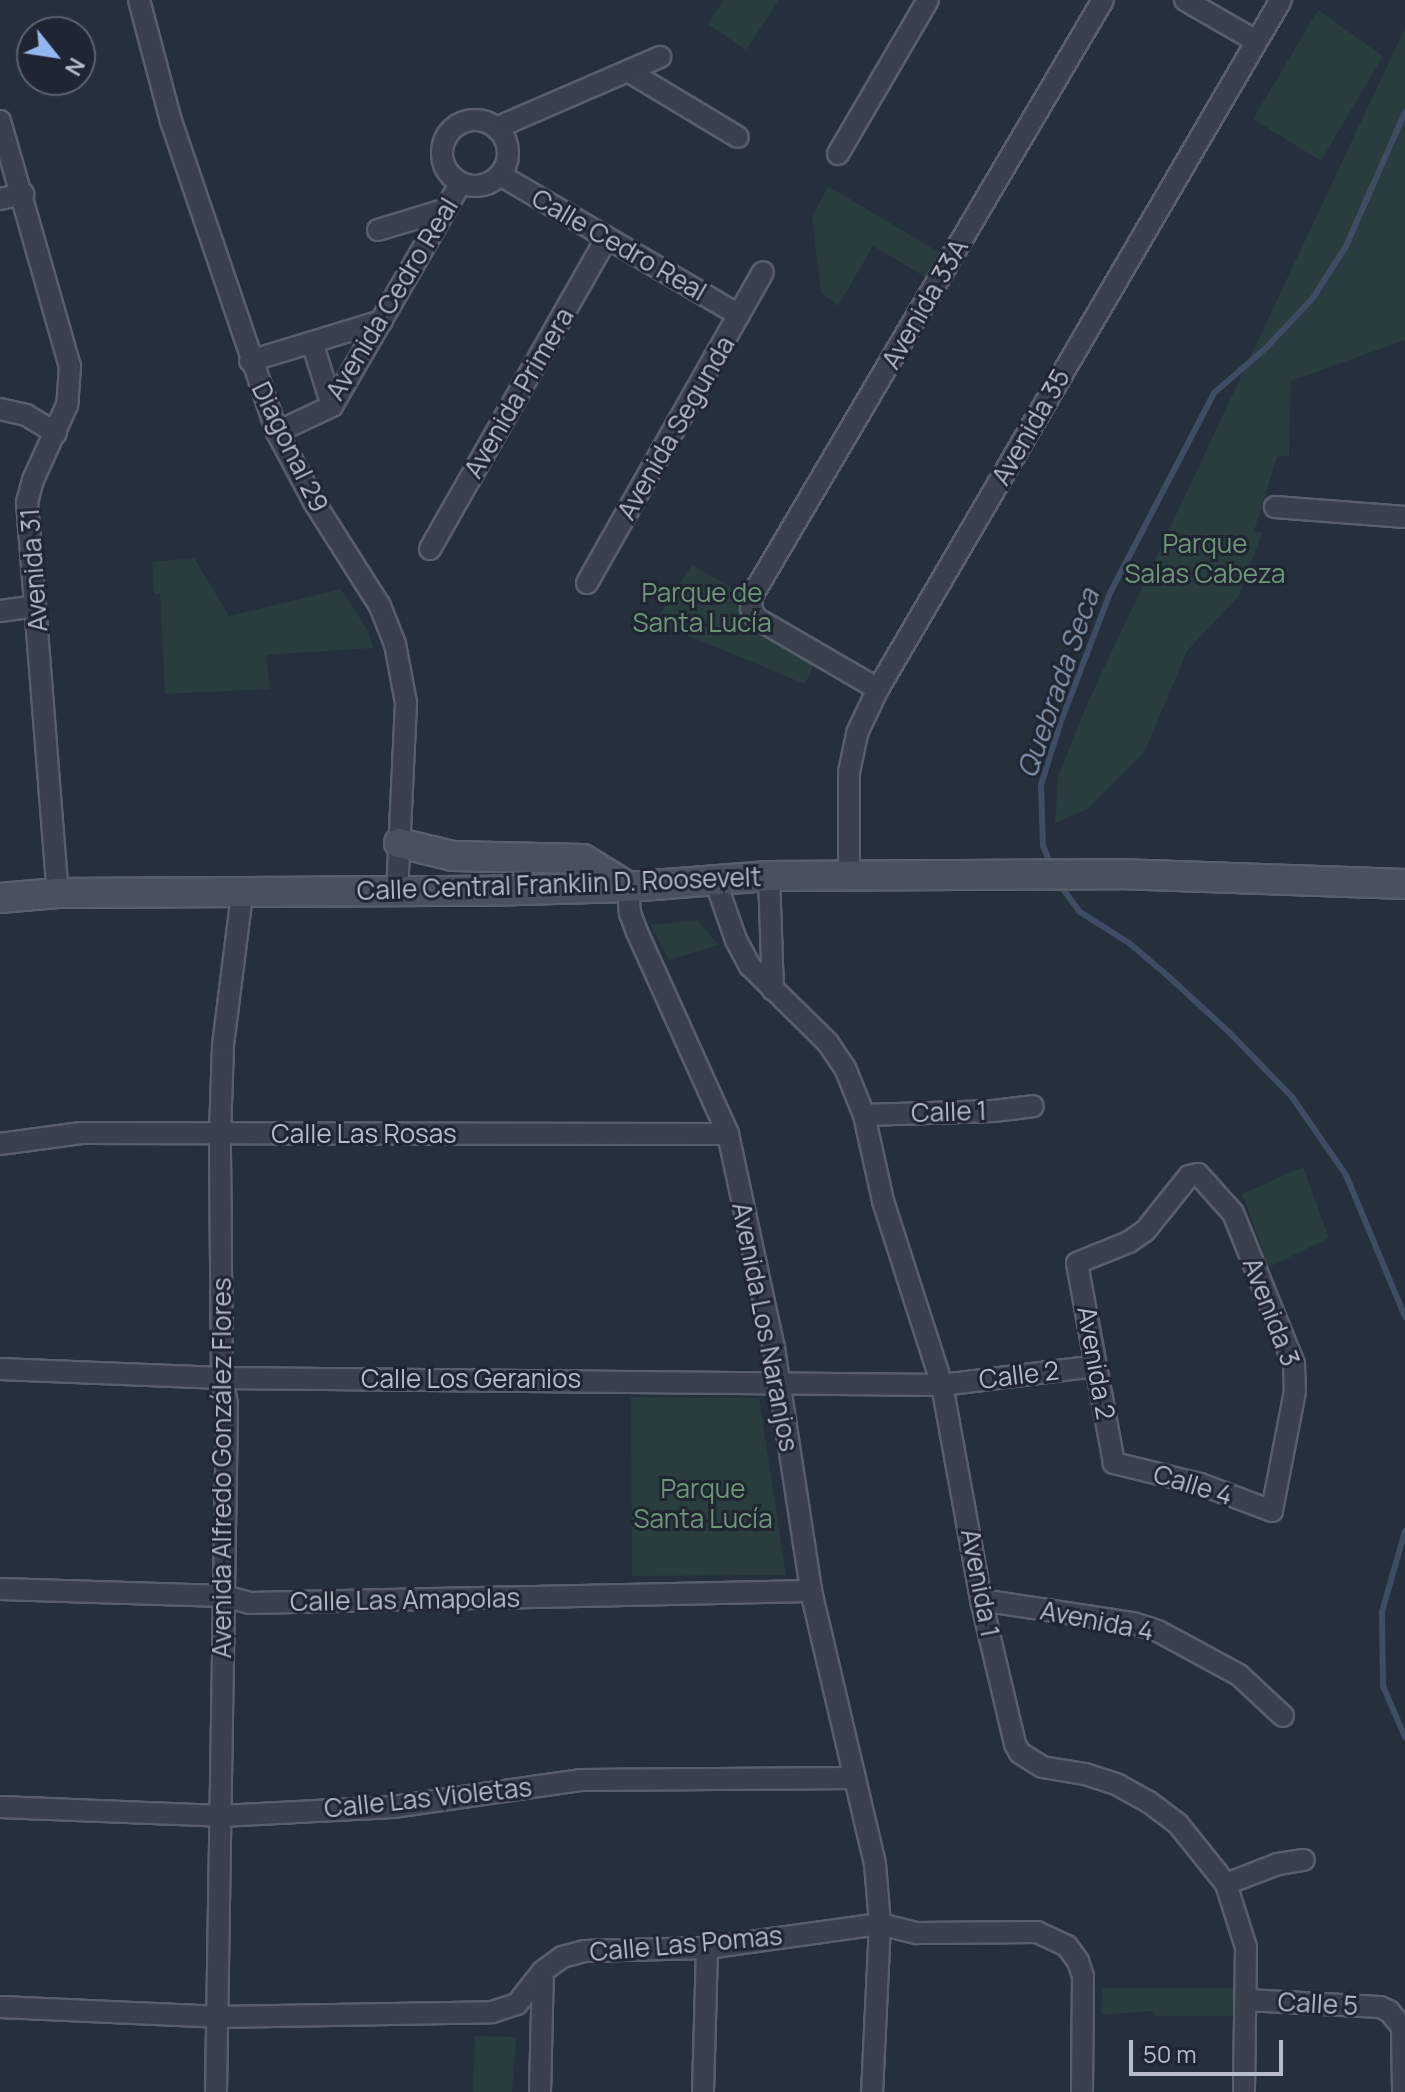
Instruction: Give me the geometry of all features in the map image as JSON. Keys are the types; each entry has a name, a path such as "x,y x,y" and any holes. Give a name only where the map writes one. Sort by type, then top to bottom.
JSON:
{"main road":[{"path":"399,843 453,856 583,859 628,887"},
{"name":"Calle Central Franklin D. Roosevelt","path":"0,898 58,893 242,894 628,887 769,876 849,875 1119,874 1405,884"}],"street":[{"name":"Diagonal 29","path":"139,0 171,121 250,361 277,432 314,502 380,606 395,644 406,703 397,891"},
{"path":"838,154 928,0"},
{"name":"Avenida 33A","path":"878,689 756,618 751,608 752,596 1103,0"},
{"path":"1185,0 1256,41"},
{"name":"Avenida 35","path":"849,875 849,772 857,733 878,689 1281,0"},
{"path":"496,128 660,57"},
{"path":"628,71 738,137"},
{"path":"475,120 496,128 507,145 508,156 500,175 481,186 460,184 445,168 442,157 447,135 464,122 475,120"},
{"name":"Avenida 31","path":"0,121 70,366 67,405 33,480 27,503 58,893"},
{"name":"Calle Cedro Real","path":"500,175 739,315"},
{"name":"Avenida Cedro Real","path":"277,432 332,406 460,184"},
{"path":"0,199 23,194"},
{"path":"378,230 444,210"},
{"name":"Avenida Primera","path":"430,549 607,238"},
{"name":"Avenida Segunda","path":"587,583 763,272"},
{"path":"250,361 382,321"},
{"path":"312,342 332,406"},
{"path":"0,409 26,415 56,433"},
{"path":"1275,507 1405,517"},
{"path":"0,611 35,606"},
{"path":"769,876 773,990"},
{"name":"Avenida 1","path":"715,880 736,940 750,966 828,1043 845,1068 864,1115 883,1201 942,1385 981,1600 1020,1753 1042,1767 1085,1774 1118,1785 1149,1802 1178,1824 1226,1884 1246,1947 1244,2092"},
{"name":"Avenida Los Naranjos","path":"628,887 630,913 637,932 728,1134 778,1382 811,1591 875,1864 880,1924 872,2092"},
{"name":"Avenida Alfredo González Flores","path":"216,2092 227,1404 222,1378 220,1133 223,1045 242,894"},
{"name":"Calle 1","path":"864,1115 994,1111 1033,1106"},
{"name":"Calle Las Rosas","path":"0,1144 81,1133 728,1134"},
{"name":"Avenida 3","path":"1077,1263 1129,1242 1145,1231 1189,1176 1198,1174 1233,1213 1294,1364 1295,1391 1272,1511"},
{"name":"Avenida 2","path":"1077,1263 1114,1463"},
{"name":"Calle 2","path":"942,1385 1096,1366"},
{"name":"Calle Los Geranios","path":"0,1369 222,1378 942,1385"},
{"name":"Calle 4","path":"1114,1463 1200,1484 1272,1511"},
{"name":"Calle Las Amapolas","path":"0,1589 224,1596 250,1603 811,1591"},
{"name":"Avenida 4","path":"981,1600 1133,1623 1158,1631 1239,1675 1283,1716"},
{"name":"Calle Las Violetas","path":"0,1807 221,1816 393,1807 580,1780 855,1778"},
{"path":"1226,1884 1278,1864 1304,1860"},
{"name":"Calle Las Pomas","path":"0,2007 217,2017 492,2012 517,2004 543,1971 562,1957 584,1951 707,1948 880,1924 917,1933 1037,1932 1050,1935 1067,1946 1078,1961 1083,1976 1082,2092"},
{"path":"703,2092 707,1948"},
{"path":"540,2092 543,1971"},
{"name":"Calle 5","path":"1246,2000 1380,2007 1389,2011 1402,2027 1403,2092"}],"green space":[{"path":"724,0 779,0 746,50 708,24"},
{"path":"1318,10 1383,56 1321,161 1253,119"},
{"name":"Parque Salas Cabeza","path":"1405,28 1405,340 1291,381 1289,456 1277,457 1254,531 1262,533 1239,596 1187,651 1145,751 1086,810 1055,823 1058,776 1087,704"},
{"path":"828,186 942,254 927,278 873,246 838,306 821,293 812,216"},
{"path":"194,558 229,616 341,589 368,631 373,648 266,655 270,689 165,694 160,594 154,594 152,562"},
{"name":"Parque de Santa Lucía","path":"692,565 742,594 742,614 817,658 805,684 655,622"},
{"path":"697,920 719,945 669,960 651,925"},
{"path":"1303,1167 1329,1238 1269,1267 1242,1194"},
{"name":"Parque Santa Lucía","path":"631,1397 759,1398 786,1575 632,1576"},
{"path":"1102,1988 1234,1988 1234,2016 1156,2016 1152,2011 1101,2015"},
{"path":"475,2036 516,2037 512,2092 473,2092"}],"waterway":[{"name":"Quebrada Seca","path":"1052,868 1043,846 1041,785 1060,724 1110,593 1214,393 1266,348 1313,298 1346,246 1405,112"},
{"name":"Quebrada Seca","path":"1058,882 1080,912 1129,943 1168,976 1230,1033 1292,1097 1346,1175 1405,1317"},
{"name":"Quebrada Seca","path":"1405,1531 1382,1612 1383,1686 1405,1737"}]}
